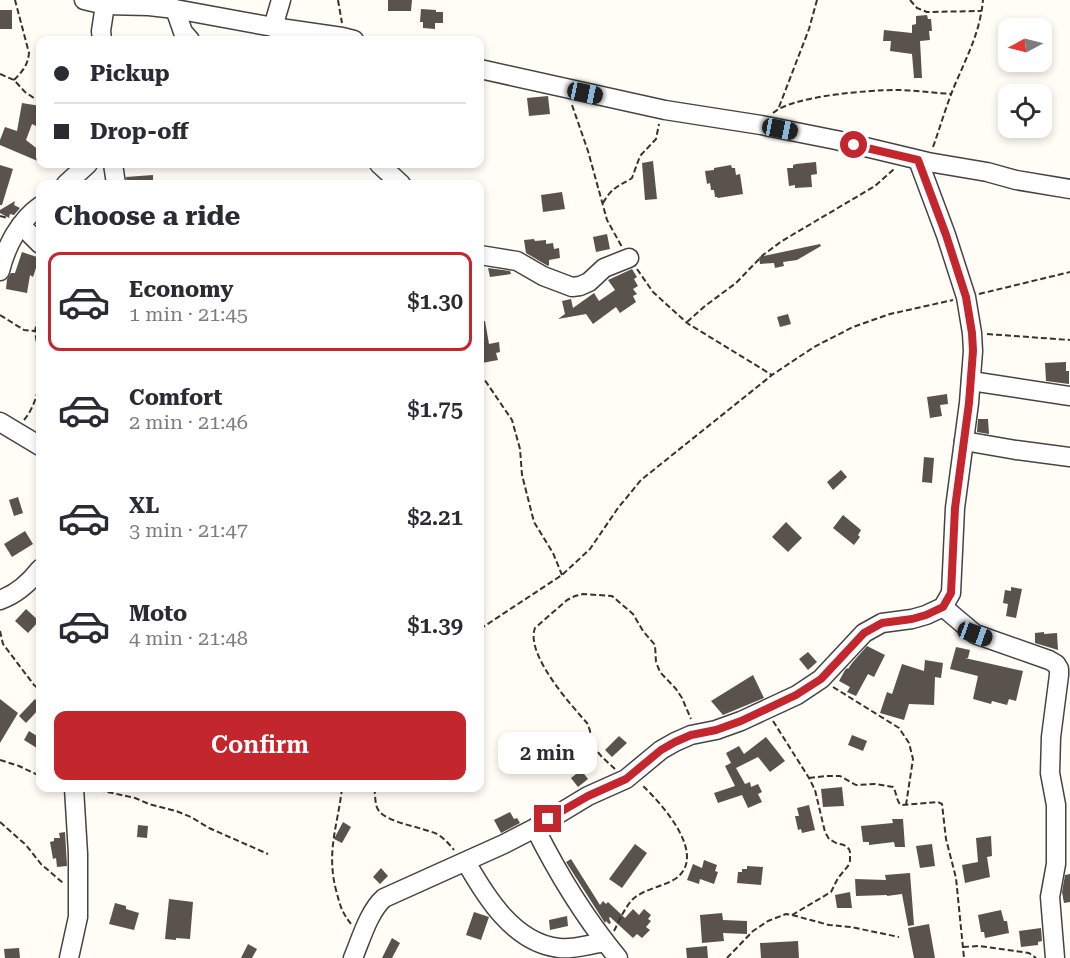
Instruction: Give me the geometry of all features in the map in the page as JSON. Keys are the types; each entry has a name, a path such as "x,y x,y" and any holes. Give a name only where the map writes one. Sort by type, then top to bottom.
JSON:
{"street":[{"path":"84,0 105,5 175,9 329,36"},
{"path":"273,27 280,0"},
{"path":"102,36 105,5"},
{"path":"175,9 186,36"},
{"path":"484,70 665,110 761,125 918,160 1070,189"},
{"path":"353,958 373,912 384,898 466,862 535,828 588,796 629,777 661,750 675,742 716,730 796,695 821,679 864,633 882,623 912,619 943,607 951,593 955,508 971,381 972,333 966,297 918,160"},
{"path":"70,180 84,168"},
{"path":"383,168 397,180"},
{"path":"0,271 8,246 21,225 36,209"},
{"path":"21,225 36,240"},
{"path":"484,256 517,261 543,276 572,287 589,282 604,268 629,258"},
{"path":"971,381 1070,396"},
{"path":"5,425 36,444"},
{"path":"964,441 1070,457"},
{"path":"0,600 12,596 36,580"},
{"path":"943,607 975,634 1049,660 1056,663 1059,669 1051,737 1050,773 1056,805 1056,864 1050,897 1054,958"},
{"path":"69,958 78,917 78,854 74,792"},
{"path":"535,828 568,888 610,949"},
{"path":"466,862 498,912 533,940 561,949 610,949"}],"path":[{"path":"14,80 24,68 29,53 15,0"},
{"path":"338,0 342,26 347,36"},
{"path":"761,125 778,108 809,29 817,0"},
{"path":"910,0 917,8 927,12 982,11"},
{"path":"687,322 736,283 763,255 806,226 918,160 952,94 976,39 983,0"},
{"path":"0,74 14,80 36,99"},
{"path":"566,89 588,151 607,220 629,258 653,292 687,322 772,375"},
{"path":"778,108 806,99 864,92 896,90 952,94"},
{"path":"602,204 614,188 632,178 640,156 656,139 659,121 665,110"},
{"path":"484,626 562,575 590,549 618,508 641,480 772,375 814,347 853,327 890,314 1070,272"},
{"path":"0,315 24,330 35,331"},
{"path":"36,327 36,337"},
{"path":"972,333 1070,340"},
{"path":"484,379 512,420 520,449 522,475 534,522 553,554 562,575"},
{"path":"5,425 22,422 36,398"},
{"path":"610,949 615,930 634,898 669,883 684,869 685,843 681,833 653,796 600,755 587,723 551,678 540,660 532,634 535,628 567,600 575,596 583,594 612,596 633,614 655,645 656,662 660,672 682,698 697,734"},
{"path":"0,631 3,644 36,687"},
{"path":"821,679 899,728 909,743 914,759 906,805"},
{"path":"766,710 810,778 829,839 849,849 851,857 848,866 838,878 831,892 792,915"},
{"path":"0,760 36,775"},
{"path":"810,778 840,776 856,785 875,784 893,787 901,806 938,802 942,804 946,839 956,878 964,958"},
{"path":"108,792 176,811 268,854"},
{"path":"341,792 332,844 332,873 341,911 361,938"},
{"path":"376,792 377,808 380,813 440,836 466,862"},
{"path":"0,822 26,845 41,864 78,897"},
{"path":"727,958 753,931 780,916 792,915 829,925 899,937"},
{"path":"963,947 979,946 1029,953 1036,958"},
{"path":"733,952 737,958"}],"building":[{"path":"388,0 412,0 411,11 388,11"},
{"path":"421,9 443,12 443,23 435,23 435,29 423,28 423,22 420,22"},
{"path":"0,10 12,10 12,29 0,29"},
{"path":"927,15 928,19 931,19 932,31 929,31 930,40 920,41 922,78 914,78 912,54 890,51 891,41 883,41 884,30 912,33 912,25 916,24 916,16"},
{"path":"548,96 550,114 529,116 527,98"},
{"path":"22,103 36,105 36,126 32,124 26,140 36,148 36,160 0,145 5,127 17,131"},
{"path":"653,161 657,199 645,200 642,163"},
{"path":"816,162 817,174 811,175 812,187 789,186 787,168 793,168 796,164"},
{"path":"0,165 13,169 2,205 0,205"},
{"path":"731,165 735,168 736,175 740,174 743,194 715,197 710,183 707,184 705,171"},
{"path":"153,175 153,180 126,180 126,177"},
{"path":"562,192 565,209 543,212 541,195"},
{"path":"15,201 14,205 20,208 14,215 10,214 9,218 0,213 0,210"},
{"path":"607,234 610,249 596,252 593,237"},
{"path":"534,239 535,241 546,240 546,244 553,243 554,249 559,248 560,258 549,260 548,266 526,253 524,240"},
{"path":"820,244 821,246 797,260 783,262 784,266 775,268 774,263 760,264 759,257"},
{"path":"22,252 36,257 36,268 33,277 30,275 27,293 6,289 7,279 11,273 15,273"},
{"path":"488,268 510,271 511,274 490,277"},
{"path":"632,269 637,277 634,279 638,286 633,289 637,294 633,296 636,302 620,313 616,307 593,324 586,314 558,319 565,314 562,301 571,299 573,308 594,293 599,301 615,290 608,280"},
{"path":"788,314 791,324 780,327 777,317"},
{"path":"484,321 489,344 499,342 500,352 496,353 498,360 484,363"},
{"path":"1066,362 1069,384 1046,381 1045,363"},
{"path":"947,394 948,404 940,405 942,416 930,418 927,397"},
{"path":"978,419 988,419 989,434 977,432"},
{"path":"924,457 934,458 932,483 922,482"},
{"path":"841,470 847,477 833,490 827,482"},
{"path":"18,497 23,513 14,516 9,500"},
{"path":"843,515 861,530 858,535 860,537 854,545 833,528"},
{"path":"786,522 802,538 788,552 772,537"},
{"path":"25,531 33,544 12,557 4,544"},
{"path":"1011,587 1022,589 1016,618 1006,616 1008,604 1003,603 1005,590 1011,591"},
{"path":"26,609 36,618 36,624 28,633 15,621"},
{"path":"1044,632 1044,634 1057,633 1058,650 1035,643 1035,633"},
{"path":"867,646 885,655 874,677 868,674 856,696 847,692 850,687 839,681 845,670"},
{"path":"956,647 970,650 968,658 965,658 1023,671 1016,701 1009,699 1007,705 973,699 978,676 950,669"},
{"path":"808,652 817,662 808,670 799,659"},
{"path":"925,660 943,663 941,678 935,677 934,705 909,704 904,720 880,713 887,692 892,694 902,664 924,671"},
{"path":"753,675 764,698 723,715 711,701"},
{"path":"0,699 18,713 0,743"},
{"path":"35,699 36,712 26,723 19,716"},
{"path":"29,731 36,735 36,748 24,740"},
{"path":"852,735 867,741 863,751 848,745"},
{"path":"619,736 627,743 612,757 605,750"},
{"path":"766,737 785,761 770,772 758,757 736,768 745,784 750,782 751,787 758,784 762,792 758,794 762,802 748,808 742,795 718,803 714,793 735,786 725,766 731,763 726,753 739,746 744,754"},
{"path":"581,770 588,779 578,787 571,778"},
{"path":"842,787 844,806 823,807 821,789"},
{"path":"809,805 815,830 802,833 801,829 798,830 795,816 799,816 797,808"},
{"path":"510,812 520,823 501,833 494,820"},
{"path":"892,819 903,819 905,847 895,847 894,842 869,845 869,842 863,842 861,826 893,823"},
{"path":"343,822 351,827 342,843 334,839"},
{"path":"138,825 148,826 147,838 137,837"},
{"path":"65,832 67,866 57,867 50,842 54,841 54,838 60,838 59,833"},
{"path":"991,836 992,856 987,857 990,877 965,883 962,865 978,862 976,838"},
{"path":"635,844 647,853 622,888 609,879"},
{"path":"932,844 935,866 920,868 916,846"},
{"path":"571,859 600,905 603,901 606,904 608,902 625,918 633,909 639,915 644,909 651,915 648,919 651,921 646,927 650,930 642,938 637,934 633,938 610,917 611,923 606,921 605,923 566,862"},
{"path":"704,860 717,865 715,871 718,872 714,884 700,879 699,884 687,880 693,864 702,868"},
{"path":"747,866 763,867 761,885 737,883 738,872 747,869"},
{"path":"381,868 388,876 380,884 373,877"},
{"path":"910,873 914,925 908,926 902,894 856,896 855,879 886,880 885,875"},
{"path":"1070,874 1070,902 1064,903 1062,892 1065,875"},
{"path":"850,892 852,908 837,908 835,895"},
{"path":"169,899 193,902 190,939 165,939"},
{"path":"115,903 139,913 134,930 109,924"},
{"path":"1001,910 1004,921 1007,921 1009,933 985,938 984,932 981,932 978,915"},
{"path":"474,912 489,917 481,940 466,935"},
{"path":"722,913 723,920 747,921 747,934 723,933 724,941 702,943 700,915"},
{"path":"567,916 568,926 550,930 549,920"},
{"path":"929,924 935,958 914,958 908,928"},
{"path":"1041,928 1042,941 1038,942 1038,945 1021,947 1019,931"},
{"path":"392,938 400,943 392,958 382,958"},
{"path":"798,941 799,958 761,958 760,943"},
{"path":"248,944 257,949 252,958 241,958"},
{"path":"707,946 708,958 687,958 686,948"},
{"path":"19,948 20,958 5,958 4,949"}],"route":[{"path":"548,819 588,796 633,775 661,750 675,742 691,735 716,730 741,721 796,695 821,679 864,633 882,623 926,615 943,607 951,593 955,508 969,403 973,351 966,297 918,160 854,145"}]}
